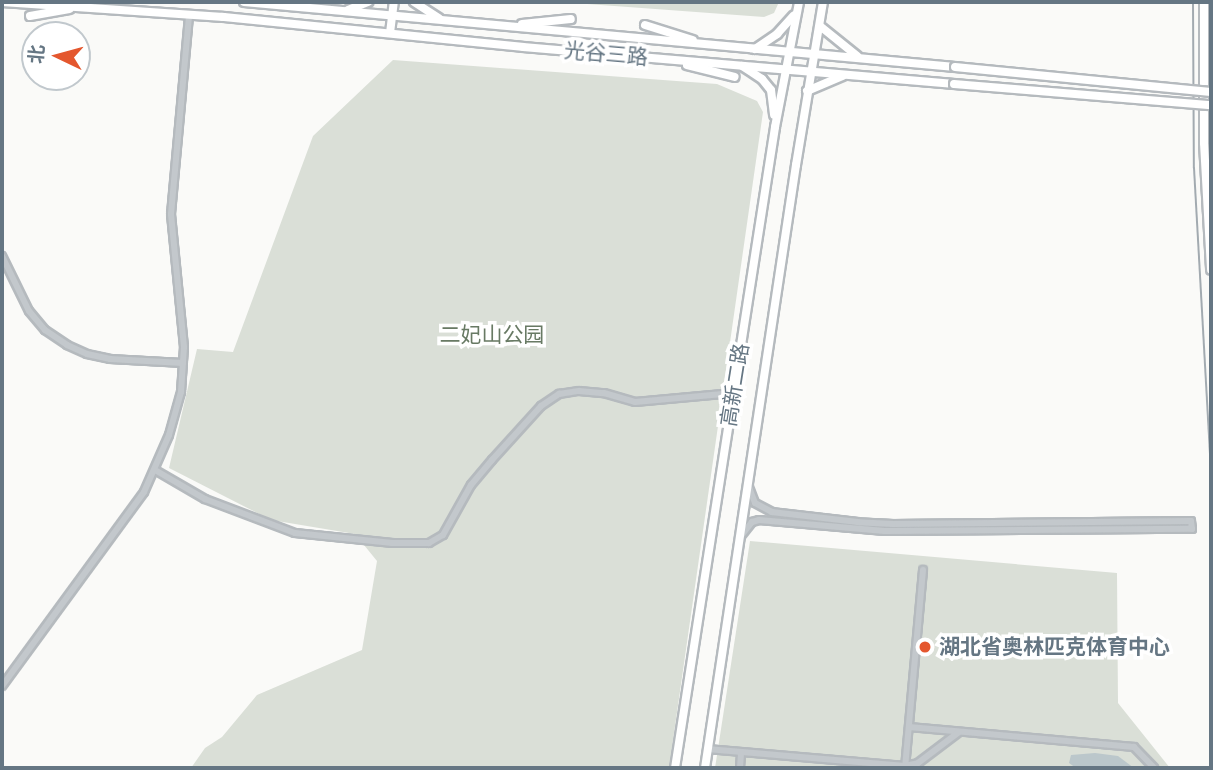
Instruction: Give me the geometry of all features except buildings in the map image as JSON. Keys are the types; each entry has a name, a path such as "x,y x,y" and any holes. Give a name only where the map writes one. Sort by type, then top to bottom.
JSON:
{"main road":[{"name":"光谷三路","path":"2,2 190,15 660,59 1211,105"},
{"name":"光谷三路","path":"244,2 1211,92"},
{"path":"344,12 368,2"},
{"path":"390,33 394,2"},
{"path":"414,2 424,12 445,21"},
{"name":"高新二路","path":"705,768 807,91 824,2"},
{"path":"1204,2 1204,143 1211,270"},
{"path":"30,16 81,6"},
{"path":"755,49 785,27 798,6"},
{"name":"高新二路","path":"675,768 775,127 798,6"},
{"path":"504,26 571,19"},
{"path":"645,25 709,45"},
{"path":"820,26 859,58"},
{"path":"660,59 735,77"},
{"path":"739,65 762,79 771,90 775,127"},
{"path":"807,91 829,79 848,74"}],"street":[{"path":"2,686 132,509 155,470 181,392 183,311 174,268 171,214 190,15"},
{"path":"2,256 29,311 45,330 67,345 87,354 110,359 183,363"},
{"path":"155,470 205,499 255,521 295,533 393,543 429,543 443,536 471,485 492,460 541,406 559,394 579,391 604,393 635,402 734,393"},
{"path":"738,540 745,529 759,520 885,531 1192,529 1191,521 893,524 858,522 772,512 755,503 748,485"},
{"path":"905,767 923,570"},
{"path":"909,727 1135,747 1154,768"},
{"path":"707,749 905,767 918,763 959,732"},
{"path":"740,768 741,752"}],"green space":[{"path":"560,2 779,2 774,13 764,17"},
{"name":"二妃山公园","path":"393,60 717,84 757,101 763,112 669,768 191,768 205,748 222,737 257,695 362,650 377,561 355,534 271,520 169,468 197,349 233,352 313,136"},
{"name":"湖北省奥林匹克体育中心","path":"750,541 1117,573 1118,703 1170,768 715,768"}],"shaded area":[{"path":"1095,753 1118,756 1134,768 1076,768 1069,763 1071,755"}],"tram line":[{"path":"1193,2 1194,168 1211,473"}],"place":[{"name":"湖北省奥林匹克体育中心","path":"925,647"}]}
